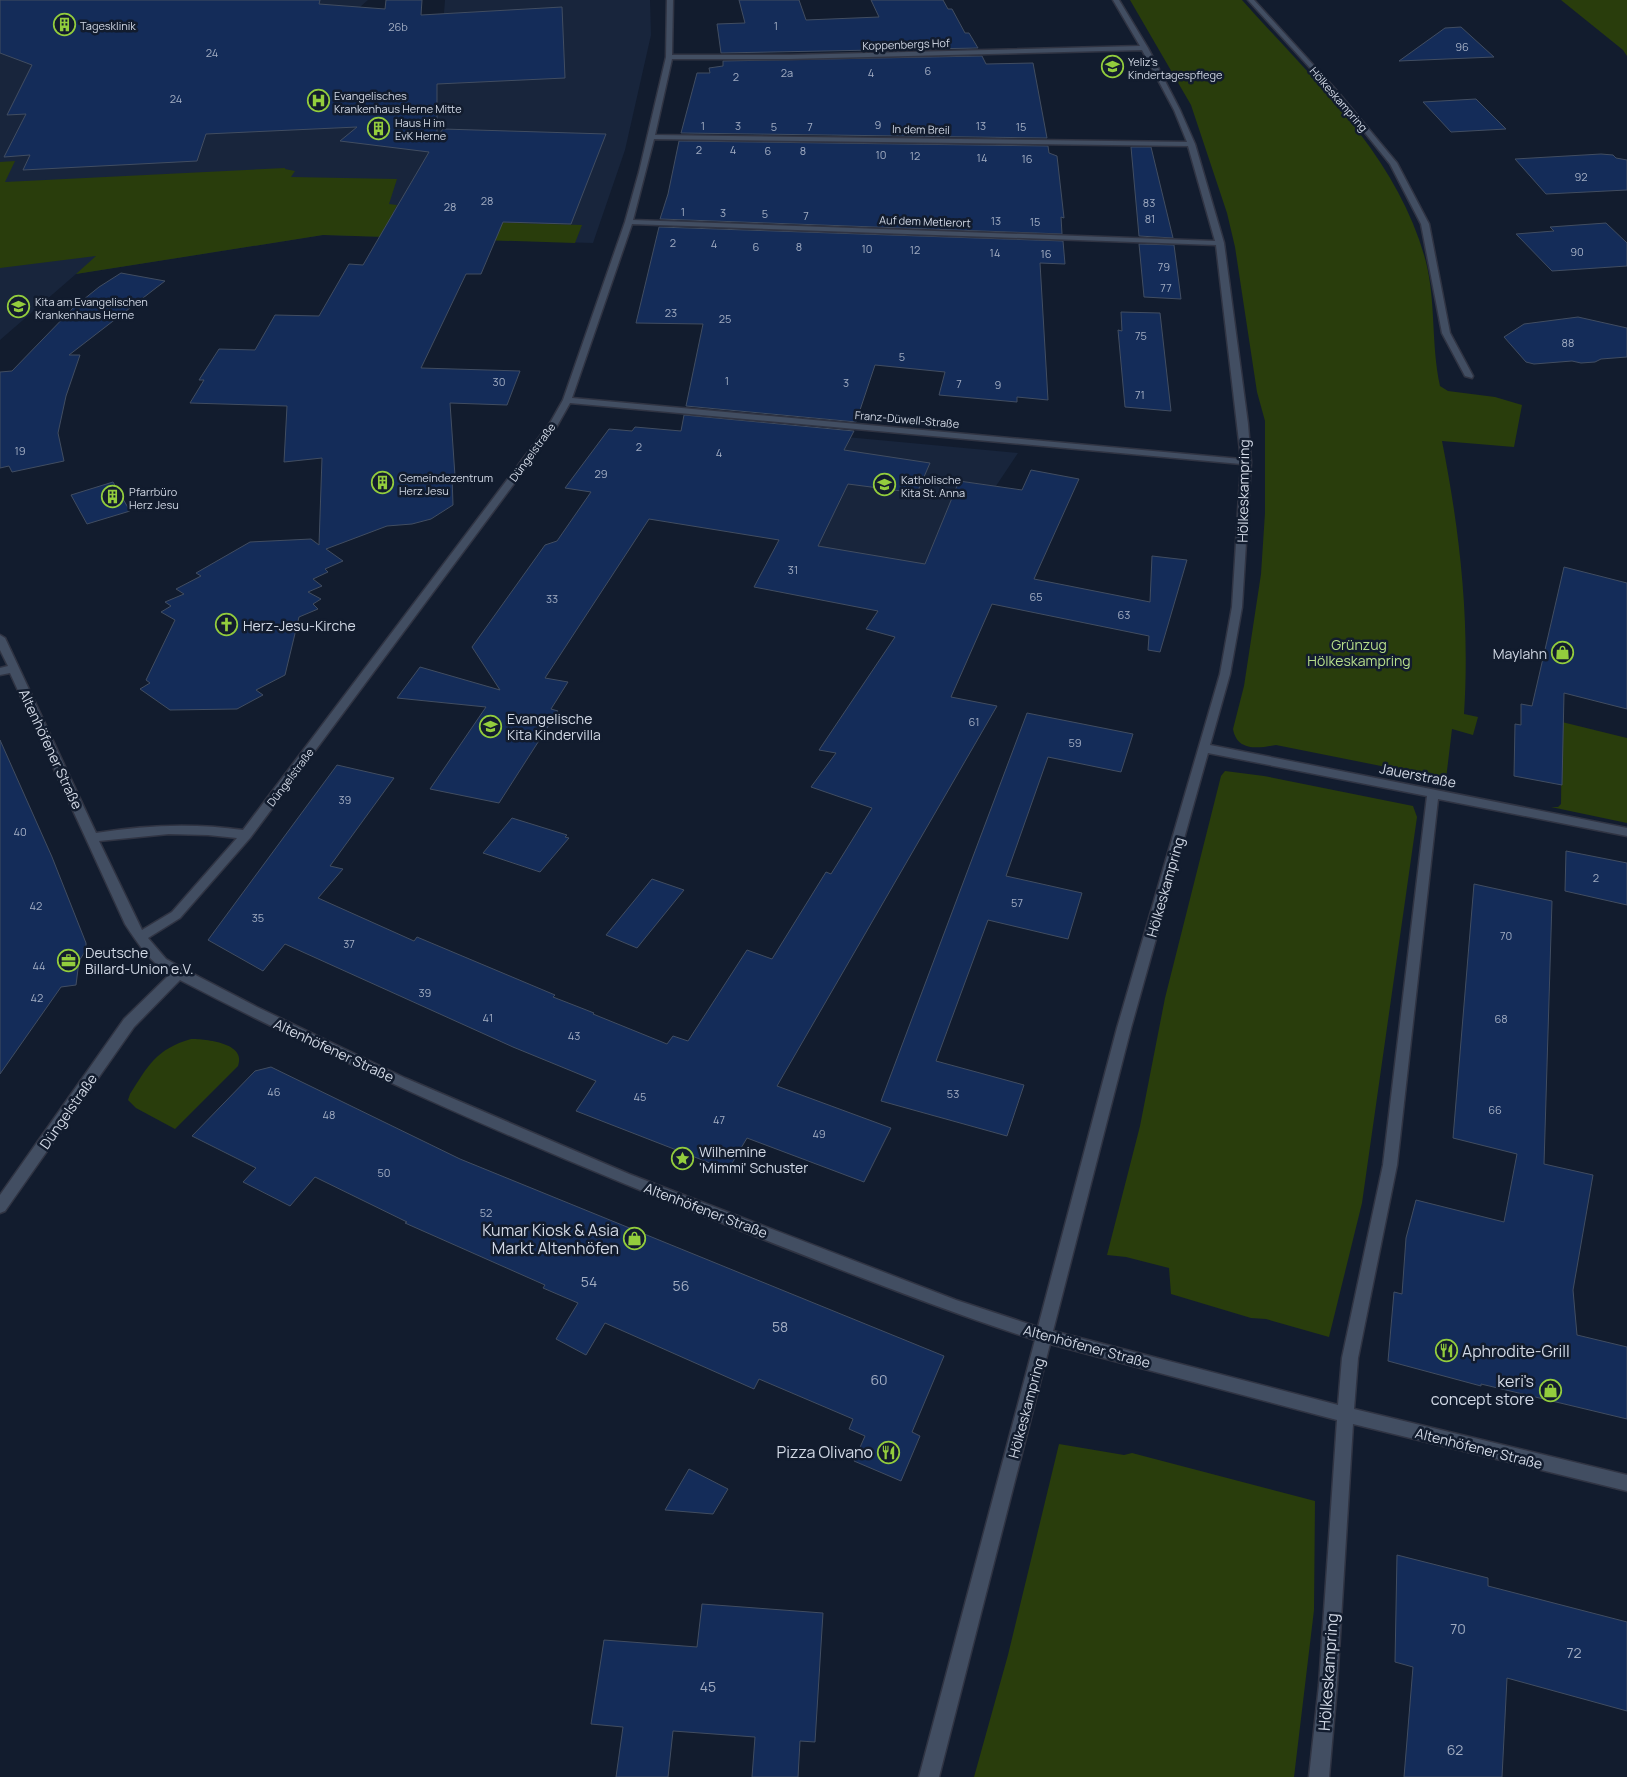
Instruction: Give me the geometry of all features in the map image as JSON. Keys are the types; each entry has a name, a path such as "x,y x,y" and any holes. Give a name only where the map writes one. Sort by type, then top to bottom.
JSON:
{"street":[{"name":"Düngelstraße","path":"140,937 176,915 246,835 554,424 567,400 629,222 651,138 668,57 670,0"},
{"name":"Hölkeskampring","path":"929,1777 1124,1028 1225,674 1237,607 1246,462 1243,424 1220,243 1191,144 1177,110 1145,48 1116,0"},
{"name":"Hölkeskampring","path":"1251,0 1335,92 1393,163 1425,224 1446,332 1469,376"},
{"name":"Koppenbergs Hof","path":"668,57 789,57 1145,48"},
{"name":"In dem Breil","path":"651,138 1191,144"},
{"name":"Auf dem Metlerort","path":"629,222 1220,243"},
{"name":"Franz-Düwell-Straße","path":"567,400 1246,462"},
{"name":"Altenhöfener Straße","path":"0,638 140,937 161,962 178,973 400,1082 615,1174 955,1307 1045,1336 1346,1415 1627,1483"},
{"path":"0,672 14,668"},
{"name":"Jauerstraße","path":"1204,748 1627,832"},
{"name":"Hölkeskampring","path":"1319,1777 1328,1685 1339,1490 1350,1358 1390,1165 1433,793"},
{"path":"92,838 129,831 176,830 216,830 246,835"},
{"name":"Düngelstraße","path":"0,1207 129,1023 178,973"}],"shaded area":[{"name":"Evangelisches Krankenhaus Herne Mitte","path":"0,0 368,0 351,15 441,49 445,0 650,0 651,35 625,150 593,243 323,235 76,274 0,340"},
{"name":"Katholische Kita St. Anna","path":"814,434 1018,453 942,567 738,533 747,516"}],"green space":[{"name":"Grünzug Hölkeskampring","path":"1130,0 1242,0 1350,120 1374,153 1395,187 1413,223 1426,262 1431,292 1435,355 1440,386 1448,391 1495,397 1522,405 1514,447 1442,441 1454,509 1462,577 1466,645 1464,714 1478,717 1473,735 1452,729 1446,779 1276,745 1250,747 1239,742 1235,736 1233,729 1244,686 1261,574 1265,513 1265,421 1257,392 1235,247 1227,213 1191,105"},
{"path":"1561,0 1627,0 1627,56 1623,50"},
{"path":"15,161 5,182 285,168 295,171 291,177 397,179 389,204 397,205 390,219 582,225 575,243 323,235 76,274 96,256 0,268 0,162"},
{"path":"1562,722 1627,738 1627,823 1551,807 1558,807 1561,804"},
{"path":"1225,771 1264,776 1413,806 1417,817 1362,1203 1329,1337 1266,1319 1251,1318 1171,1294 1169,1268 1126,1257 1107,1255 1140,1126 1165,998 1221,776"},
{"path":"191,1039 215,1041 231,1047 237,1052 239,1058 238,1066 175,1129 136,1108 128,1100 136,1084 161,1053"},
{"path":"1059,1444 1124,1455 1132,1453 1315,1501 1314,1610 1294,1777 974,1777 1008,1655"}],"building":[{"path":"0,0 320,0 319,4 385,9 386,0 422,0 421,15 562,7 565,78 437,84 437,137 443,129 606,134 571,224 503,222 481,274 466,274 421,368 520,371 507,405 450,403 455,476 452,476 453,505 431,519 412,524 387,526 326,549 343,561 325,569 328,572 313,579 322,586 308,592 321,599 313,604 318,609 299,617 285,675 256,690 263,695 237,709 170,710 140,689 150,683 146,680 175,620 161,612 171,606 165,602 184,594 176,589 201,576 196,573 250,542 311,539 319,545 322,458 284,462 287,406 190,403 204,380 199,380 219,349 255,350 275,315 319,316 349,264 363,265 429,152 340,141 357,127 206,134 197,161 23,170 30,155 4,157 26,114 7,115 32,65 0,53"},
{"path":"739,0 799,0 806,20 879,17 871,0 943,0 948,9 952,9 965,33 969,33 978,48 721,53 717,24 745,23"},
{"path":"1461,27 1494,57 1399,61 1445,28"},
{"path":"982,56 986,64 1033,63 1047,138 681,133 697,73 710,73 709,68 723,66 723,61"},
{"path":"1476,99 1506,129 1451,132 1423,102"},
{"path":"679,141 1048,146 1049,153 1057,156 1064,218 1061,217 1062,234 660,219 668,194"},
{"path":"1131,147 1151,147 1173,238 1139,236"},
{"path":"1613,155 1616,158 1627,160 1627,190 1546,194 1515,159"},
{"path":"1606,223 1627,243 1627,266 1552,271 1516,234 1554,231 1550,227"},
{"path":"659,227 1063,241 1065,264 1040,263 1048,400 1017,397 1017,402 939,395 945,372 875,365 856,422 686,406 703,324 636,323"},
{"path":"1139,244 1174,245 1181,299 1144,297"},
{"path":"121,273 165,281 69,355 80,355 66,396 58,433 64,461 12,472 9,466 0,468 0,372 12,371 73,308 99,287"},
{"path":"1121,312 1160,313 1171,411 1125,407 1118,330 1122,331"},
{"path":"1578,317 1627,328 1627,357 1601,359 1595,362 1581,363 1572,361 1534,364 1526,362 1504,337 1524,324"},
{"path":"684,415 854,431 844,450 930,463 917,493 848,484 818,546 925,564 959,481 1022,490 1031,470 1079,479 1034,579 1150,602 1152,556 1187,560 1160,652 1148,650 1149,636 992,604 951,697 997,706 777,1086 891,1128 864,1182 747,1138 728,1170 576,1111 596,1081 513,1047 285,944 263,971 208,940 337,765 394,778 330,866 343,869 318,898 414,941 417,937 555,995 553,997 667,1044 673,1036 688,1041 747,950 772,959 826,872 831,874 872,808 811,787 836,753 819,750 895,637 866,629 878,611 754,587 779,540 649,519 545,678 568,682 551,709 558,711 499,803 430,789 486,707 397,698 420,667 500,690 472,647 545,545 557,541 591,492 565,488 609,429 632,431 635,427 681,431"},
{"path":"113,482 130,511 87,524 71,495"},
{"path":"1564,567 1627,583 1627,709 1564,693 1562,785 1514,776 1515,724 1521,725 1521,704 1532,706"},
{"path":"1027,713 1133,734 1121,772 1048,757 1006,876 1082,893 1068,939 988,920 936,1061 1024,1085 1007,1136 881,1101"},
{"path":"0,740 52,857 86,943 86,950 79,961 76,985 61,987 0,1074"},
{"path":"512,818 567,835 565,837 569,838 540,872 483,853"},
{"path":"1566,851 1627,863 1627,905 1565,891"},
{"path":"652,879 684,890 637,948 606,935"},
{"path":"1474,884 1552,901 1544,1164 1593,1175 1573,1290 1577,1335 1627,1347 1627,1419 1481,1384 1481,1386 1388,1361 1394,1292 1402,1294 1406,1238 1416,1200 1504,1222 1517,1154 1453,1138"},
{"path":"271,1067 460,1159 944,1356 912,1432 920,1436 901,1481 854,1461 865,1436 849,1429 853,1419 759,1379 754,1389 605,1323 586,1355 556,1339 578,1303 543,1288 545,1285 405,1223 407,1222 315,1177 290,1206 243,1182 256,1168 192,1136 255,1071"},
{"path":"689,1469 728,1489 713,1514 665,1510"},
{"path":"1397,1555 1488,1578 1488,1586 1627,1622 1627,1711 1507,1678 1502,1777 1404,1777 1413,1667 1395,1662"},
{"path":"702,1604 823,1613 815,1742 800,1741 798,1777 752,1777 755,1737 673,1731 668,1777 616,1777 623,1727 591,1724 604,1640 697,1647"}],"place":[{"name":"Tagesklinik","path":"64,25"},
{"name":"Yeliz's Kindertagespflege","path":"1112,67"},
{"name":"Evangelisches Krankenhaus Herne Mitte","path":"318,101"},
{"name":"Haus H im EvK Herne","path":"379,128"},
{"name":"Kita am Evangelischen Krankenhaus Herne","path":"19,307"},
{"name":"Gemeindezentrum Herz Jesu","path":"383,483"},
{"name":"Katholische Kita St. Anna","path":"885,485"},
{"name":"Pfarrbüro Herz Jesu","path":"113,497"},
{"name":"Herz-Jesu-Kirche","path":"227,625"},
{"name":"Maylahn","path":"1563,653"},
{"name":"Evangelische Kita Kindervilla","path":"491,726"},
{"name":"Deutsche Billard-Union e.V.","path":"69,960"},
{"name":"Wilhemine 'Mimmi' Schuster","path":"683,1159"},
{"name":"Kumar Kiosk & Asia Markt Altenhöfen","path":"635,1239"},
{"name":"Aphrodite-Grill","path":"1446,1351"},
{"name":"keri's concept store","path":"1550,1390"},
{"name":"Pizza Olivano","path":"889,1452"}]}
